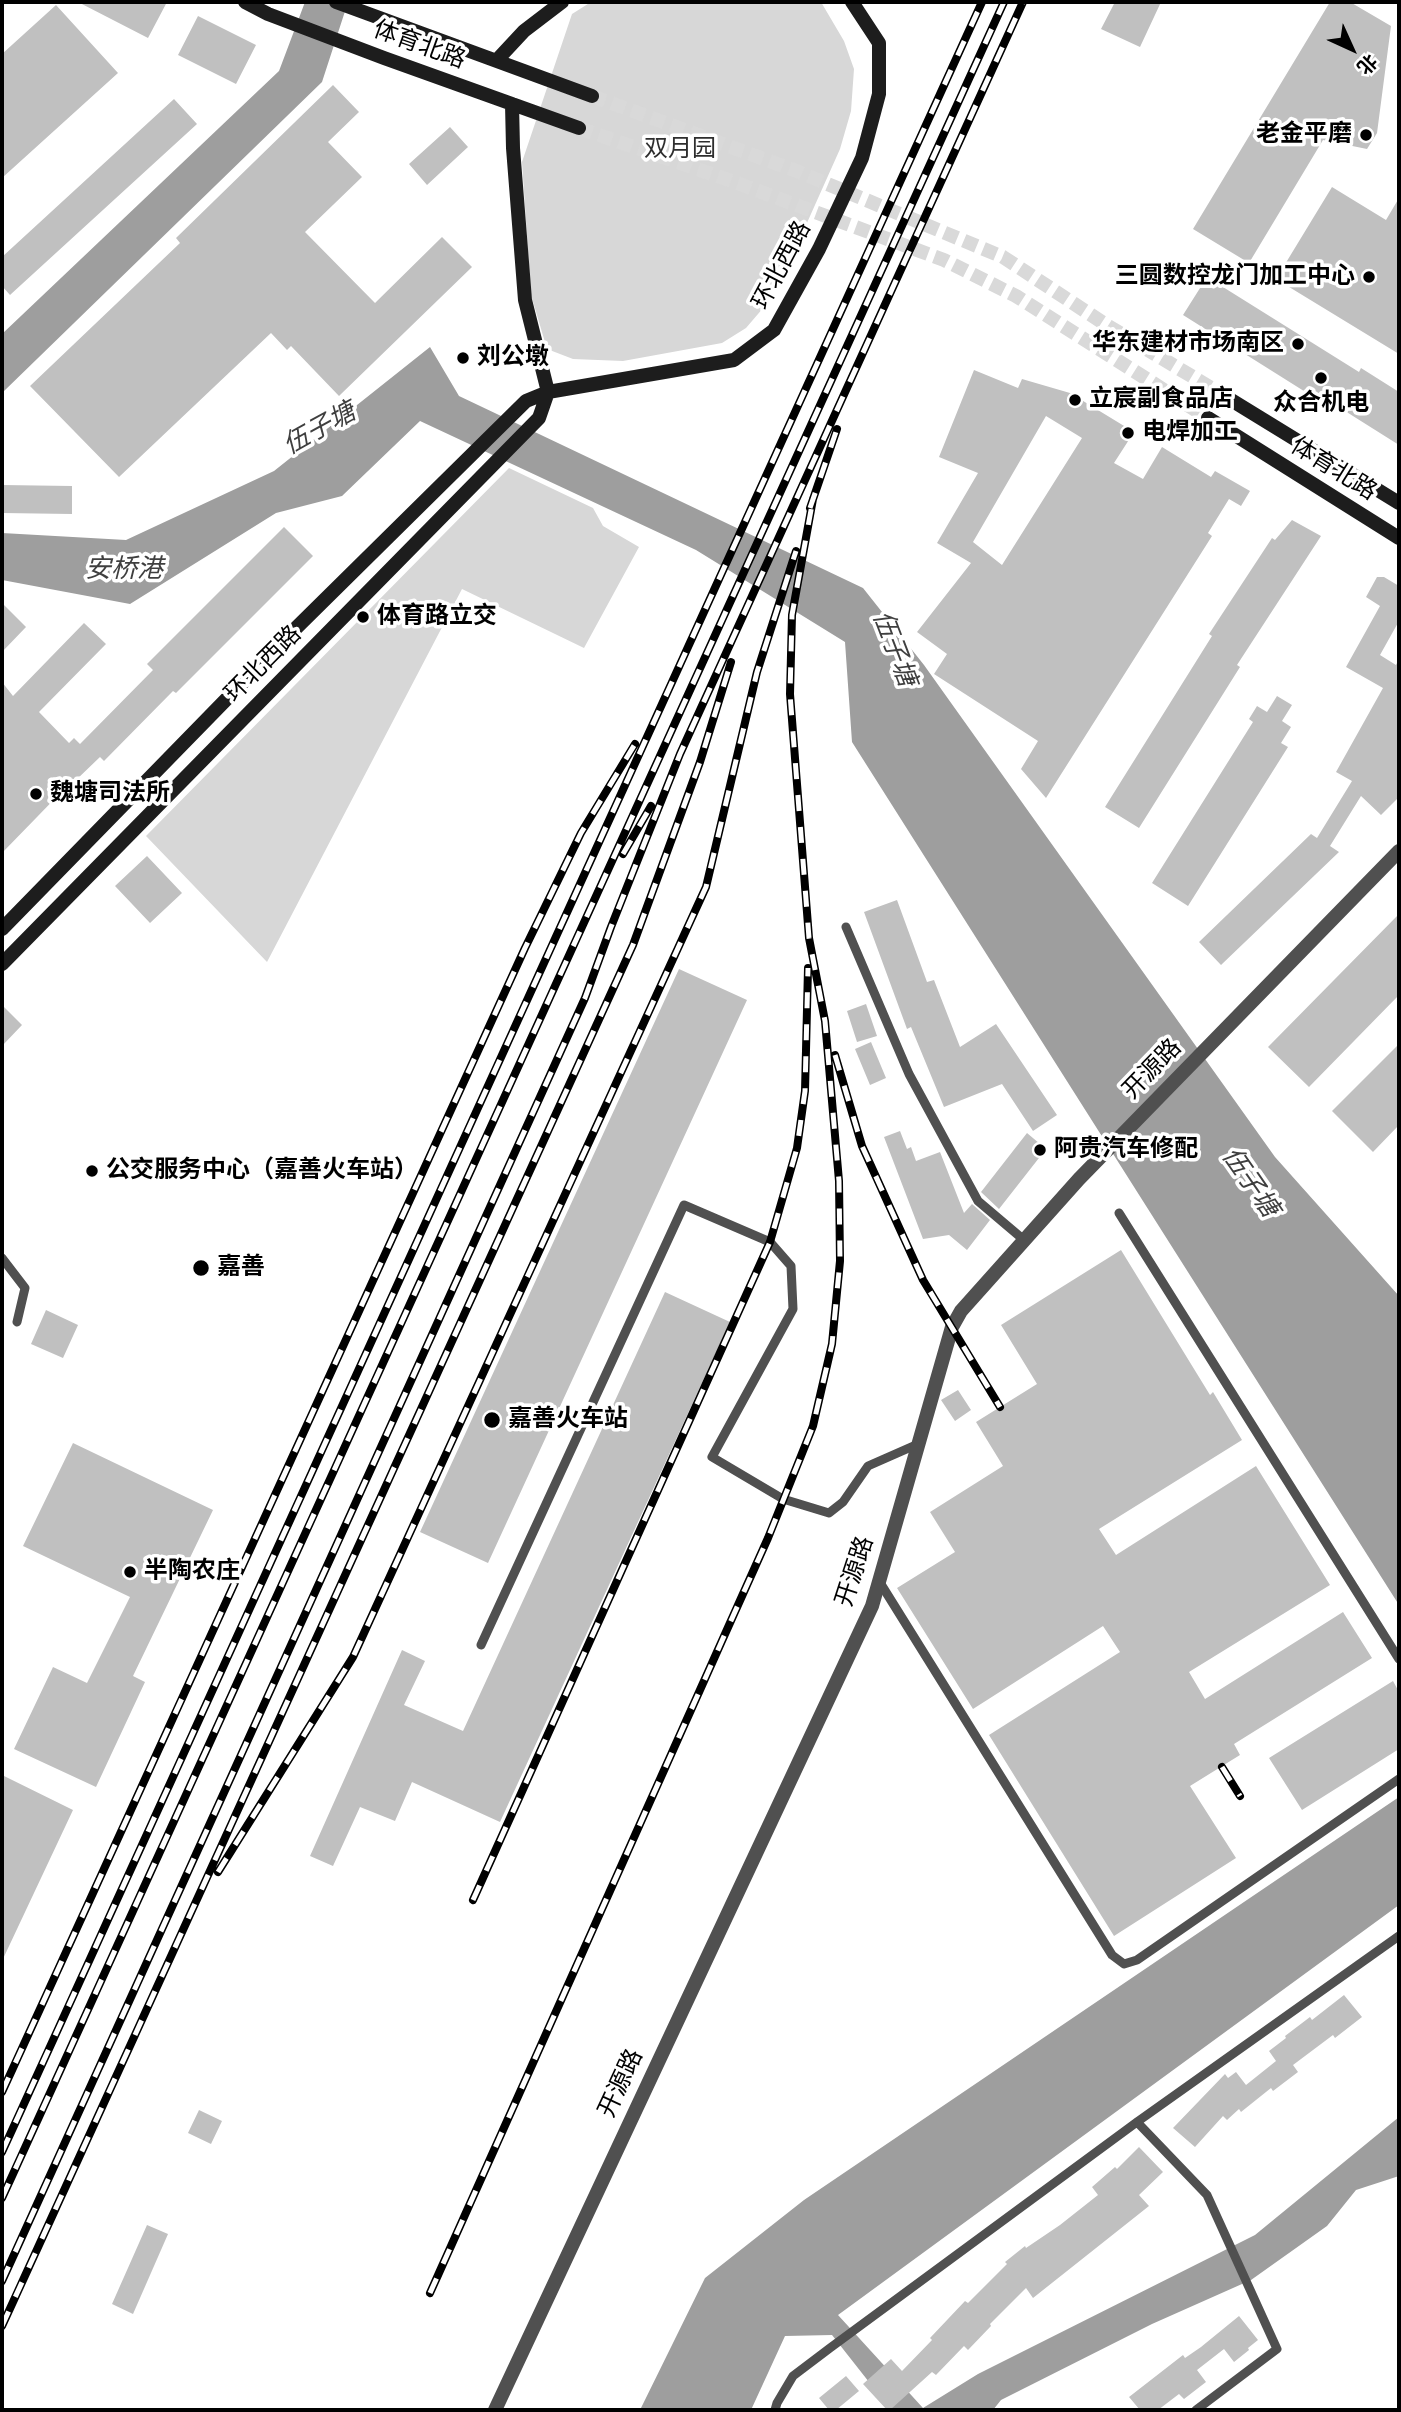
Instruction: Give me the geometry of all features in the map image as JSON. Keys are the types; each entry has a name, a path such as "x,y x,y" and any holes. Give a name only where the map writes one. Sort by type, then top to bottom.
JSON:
{"street":[{"name":"体育北路","path":"245,2 268,14 384,58 579,128"},
{"name":"体育北路","path":"336,2 592,96"},
{"path":"497,60 524,32 562,2"},
{"name":"环北西路","path":"2,929 292,632 526,401 548,392 734,360 774,330 819,249 862,158 879,94 880,43 852,2"},
{"path":"512,104 525,300 548,392"},
{"name":"环北西路","path":"2,964 539,418 548,392"},
{"name":"体育北路","path":"1223,396 1399,503"},
{"name":"体育北路","path":"1208,418 1399,538"},
{"name":"开源路","path":"495,2410 872,1606 952,1327 961,1311 1079,1179 1399,851"}],"lane":[{"path":"846,927 909,1074 978,1201 1024,1240"},
{"path":"481,1645 684,1205 770,1242 791,1266 793,1309 712,1457 783,1499 829,1513 843,1502 867,1466 918,1444"},
{"path":"1119,1213 1399,1659"},
{"path":"2,1258 25,1288 17,1322"},
{"path":"879,1581 1112,1955 1124,1964 1137,1959 1399,1779"},
{"path":"775,2410 793,2376 1137,2122 1399,1936"},
{"path":"1137,2122 1207,2195 1277,2349 1196,2410"}],"green space":[{"name":"双月园","path":"591,2 821,2 844,41 854,69 851,111 840,149 798,243 764,307 746,328 722,343 623,361 573,359 547,349 531,295 522,162 572,14"},
{"path":"509,468 593,508 603,526 639,547 584,648 462,589 267,962 146,836"}],"water":[{"path":"305,2 348,2 322,82 2,393 2,334 279,71"},
{"path":"430,347 459,396 863,588 924,665 1275,1157 1399,1296 1399,1605 852,742 845,642 696,550 420,421 342,496 276,513 130,604 2,580 2,533 126,540 274,471"},
{"path":"1399,1797 1399,1905 838,2315 923,2408 978,2374 1255,2235 1399,2117 1399,2176 1356,2190 1327,2226 1251,2280 1152,2324 1001,2400 993,2410 891,2410 832,2335 785,2336 751,2410 640,2410 705,2278 804,2200"}],"building":[{"path":"78,2 167,2 148,38"},
{"path":"1115,2 1161,2 1140,47 1101,29"},
{"path":"1330,2 1350,2 1391,26 1377,133 1367,149 1323,140 1249,263 1193,229"},
{"path":"56,5 118,73 2,178 2,54"},
{"path":"198,16 256,45 236,84 178,55"},
{"path":"333,85 359,112 328,142 362,177 305,232 375,303 442,237 472,267 339,396 291,346 287,350 271,333 119,477 30,386 180,243 176,238"},
{"path":"174,99 197,124 10,295 2,286 2,257"},
{"path":"450,127 468,147 427,185 409,164"},
{"path":"1332,187 1386,220 1399,198 1399,354 1276,279"},
{"path":"1207,277 1359,372 1361,368 1399,392 1399,445 1318,394 1315,398 1183,315"},
{"path":"974,370 1018,388 1022,379 1070,393 1134,432 1114,463 1143,479 1162,447 1211,477 1215,471 1250,491 1241,506 1229,499 1208,533 1212,536 1046,798 1021,769 1038,741 934,674 947,654 917,632 971,563 937,543 978,473 939,457","holes":["1046,416 1082,438 1002,565 973,542"]},
{"path":"2,485 72,486 72,514 2,513"},
{"path":"1292,520 1321,536 1237,665 1240,667 1139,828 1105,807 1212,636 1209,634 1272,538 1275,540"},
{"path":"284,527 313,556 176,693 173,691 104,761 100,757 72,781 2,853 2,682 13,696 84,623 106,644 39,712 69,743 74,738 80,744 153,670 147,664"},
{"path":"1377,577 1384,577 1399,586 1399,621 1380,655 1396,665 1399,659 1399,797 1381,815 1361,796 1330,846 1339,852 1221,965 1199,942 1311,834 1317,838 1352,781 1336,772 1383,688 1346,667 1380,606 1366,597"},
{"path":"2,603 26,627 2,652"},
{"path":"1277,696 1292,705 1282,721 1291,727 1281,743 1288,747 1188,906 1152,883 1253,722 1249,719 1257,706 1267,712"},
{"path":"147,856 182,893 150,923 115,886"},
{"path":"897,900 927,982 934,980 960,1047 996,1024 1057,1115 1033,1131 1002,1084 944,1107 911,1027 907,1029 864,912"},
{"path":"1399,914 1399,995 1309,1087 1268,1047"},
{"path":"679,969 747,1000 488,1563 420,1532"},
{"path":"866,1004 877,1036 857,1042 847,1011"},
{"path":"2,1005 22,1025 2,1046"},
{"path":"871,1042 886,1078 870,1085 855,1049"},
{"path":"1399,1044 1399,1125 1373,1152 1332,1111"},
{"path":"900,1131 907,1149 911,1147 916,1161 940,1152 964,1213 972,1204 990,1220 967,1250 949,1235 923,1239 884,1137"},
{"path":"1027,1133 1046,1149 999,1209 981,1192"},
{"path":"1121,1250 1210,1395 1213,1392 1242,1440 1099,1529 1116,1555 1256,1466 1330,1585 1189,1672 1205,1699 1343,1612 1372,1658 1234,1744 1240,1755 1190,1786 1236,1858 1114,1936 989,1735 1120,1652 1103,1626 973,1709 897,1588 955,1552 930,1512 1003,1466 976,1422 1037,1384 1001,1325"},
{"path":"665,1292 730,1322 500,1822 412,1782 395,1821 360,1807 333,1866 310,1856 402,1650 425,1661 404,1705 463,1731"},
{"path":"46,1310 78,1325 63,1358 31,1344"},
{"path":"958,1390 971,1410 955,1421 941,1400"},
{"name":"半陶农庄","path":"73,1443 213,1510 133,1676 145,1682 96,1787 14,1749 53,1667 87,1683 130,1597 23,1546"},
{"path":"1393,1681 1399,1692 1399,1749 1302,1810 1269,1758"},
{"path":"2,1775 73,1810 2,1961"},
{"path":"1344,1995 1362,2017 1293,2065 1298,2072 1273,2091 1271,2088 1241,2112 1239,2109 1227,2120 1223,2116 1195,2147 1173,2128 1225,2074 1228,2078 1236,2072 1246,2085 1276,2061 1269,2051 1286,2038 1285,2036 1310,2017 1312,2020"},
{"path":"199,2110 222,2121 211,2144 188,2133"},
{"path":"1139,2147 1163,2172 1139,2195 1149,2206 1033,2298 1026,2288 968,2350 964,2346 936,2375 932,2372 887,2410 863,2384 891,2359 902,2371 965,2301 968,2303 1007,2264 1005,2262 1025,2246 1026,2248 1060,2225 1098,2195 1092,2187 1115,2167 1117,2169"},
{"path":"147,2225 168,2234 133,2314 112,2304"},
{"path":"1239,2316 1258,2340 1234,2362 1224,2349 1197,2370 1206,2382 1184,2399 1179,2394 1158,2410 1140,2410 1129,2397 1183,2355 1185,2358 1201,2347"},
{"path":"846,2376 859,2391 836,2410 829,2410 819,2398"}],"tunnel":[{"path":"592,96 794,170 1003,257 1108,326 1223,395"},
{"path":"579,128 729,180 944,260 1016,296 1208,418"}],"railway":[{"path":"2,2152 982,2"},
{"path":"2,2198 1004,2"},
{"path":"2,2281 585,998 680,754 1023,2"},
{"path":"810,508 837,429"},
{"path":"430,2293 768,1538 813,1426 832,1344 840,1261 839,1181 825,1021 809,938 790,694 792,615 813,499"},
{"path":"218,1872 353,1657 706,887 757,672 796,551"},
{"path":"2,2326 633,945 700,762 731,662"},
{"path":"2,2092 525,948 581,833 635,744"},
{"path":"623,854 651,806"},
{"path":"473,1900 770,1242 797,1148 805,1091 808,968"},
{"path":"835,1055 862,1146 923,1280 1000,1407"},
{"path":"1222,1767 1240,1796"}],"place":[{"name":"老金平磨","path":"1366,135"},
{"name":"三圆数控龙门加工中心","path":"1369,277"},
{"name":"华东建材市场南区","path":"1298,344"},
{"name":"刘公墩","path":"463,358"},
{"name":"众合机电","path":"1321,378"},
{"name":"立宸副食品店","path":"1075,400"},
{"name":"电焊加工","path":"1128,433"},
{"name":"体育路立交","path":"363,617"},
{"name":"魏塘司法所","path":"36,794"},
{"name":"阿贵汽车修配","path":"1040,1150"},
{"name":"公交服务中心（嘉善火车站）","path":"92,1171"},
{"name":"嘉善","path":"201,1268"},
{"name":"嘉善火车站","path":"492,1420"},
{"name":"半陶农庄","path":"130,1572"}],"water label":[{"name":"伍子塘","path":"320,430"},
{"name":"安桥港","path":"124,571"},
{"name":"伍子塘","path":"893,649"},
{"name":"伍子塘","path":"1249,1183"}]}
